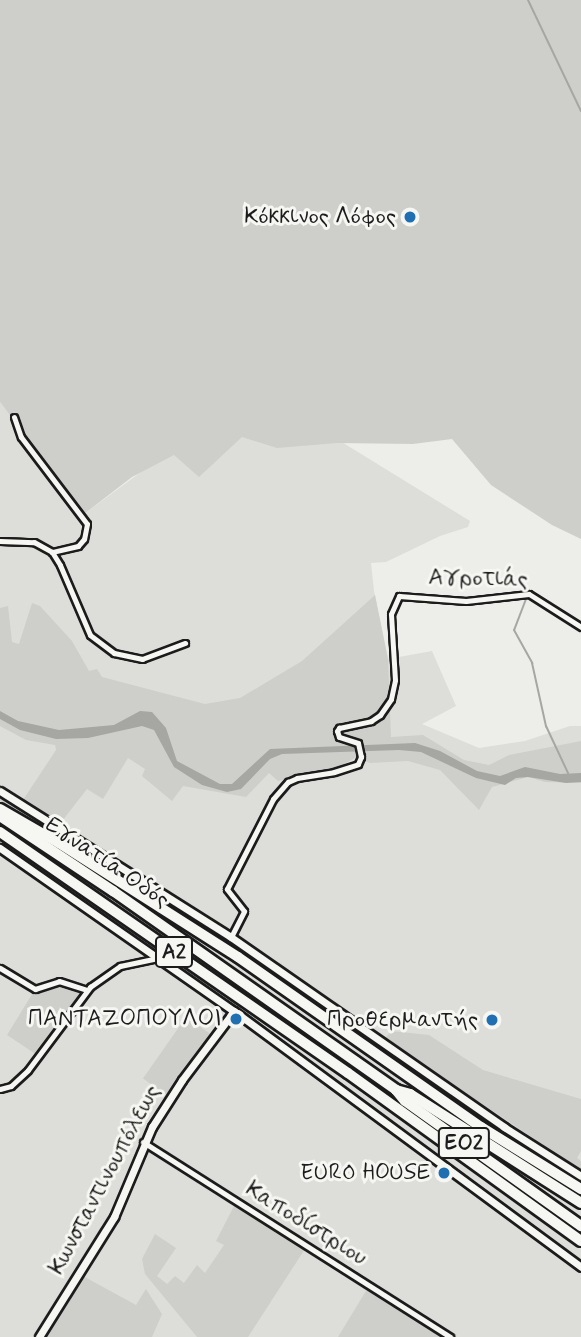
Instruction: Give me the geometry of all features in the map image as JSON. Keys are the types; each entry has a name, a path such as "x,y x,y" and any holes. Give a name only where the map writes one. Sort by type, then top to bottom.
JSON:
{"highway":[{"path":"0,809 238,957 481,1127 581,1189"},
{"name":"Εγνατία Οδός","path":"0,816 113,891 396,1090"},
{"name":"Εγνατία Οδός","path":"0,832 337,1066 581,1241"},
{"name":"Α2","path":"396,1090 410,1094 581,1203"},
{"name":"ΕΟ2","path":"396,1090 405,1101 581,1226"}],"street":[{"path":"14,418 27,447 87,524 84,539 78,546 52,552"},
{"path":"0,541 34,542 52,552 61,565 90,635 106,649 124,657 142,659 185,643"},
{"name":"Αγροτιάς","path":"231,937 244,911 226,890 273,799 288,782 358,764 361,757 358,743 340,737 337,732 339,728 371,721 380,716 391,699 395,680 391,614 398,596 408,594 466,601 529,594 581,627"},
{"path":"0,791 231,937 503,1126 581,1176"},
{"path":"0,848 234,1011 581,1267"},
{"path":"0,1089 11,1086 28,1070 87,990 120,967 159,958"},
{"path":"0,968 35,989 59,981 87,990"},
{"name":"Κωνσταντινουπόλεως","path":"39,1337 114,1217 143,1142 182,1080 234,1011"},
{"name":"Καποδίστριου","path":"143,1142 396,1300 450,1337"}],"shaded area":[{"path":"0,0 581,0 581,539 552,525 491,485 452,439 413,444 337,443 277,448 242,437 199,477 174,455 132,477 84,514 0,402"},
{"path":"0,402 84,514 179,444 306,420 470,521 468,527 440,536 386,562 371,563 374,591 388,659 432,651 456,706 422,724 479,748 525,741 570,726 581,726 581,1337 0,1337"},
{"path":"375,595 388,659 391,737 423,735 464,760 489,765 509,755 581,741 581,783 545,782 528,777 492,787 479,810 440,770 408,761 370,763 356,757 341,766 278,781 269,773 246,797 183,786 172,801 142,776 145,769 128,758 103,799 87,789 59,825 23,800 56,750 55,745 26,740 0,726 0,608 8,606 12,642 19,644 32,603 40,606 72,641 89,671 97,669 102,677 205,704 240,698 302,661"},
{"path":"0,711 18,721 59,730 114,725 140,711 152,712 166,728 177,761 220,784 232,784 270,749 415,743 440,751 477,771 500,776 525,767 560,774 581,773 581,782 566,783 528,777 516,778 505,785 476,778 421,752 399,750 282,754 270,759 241,789 227,792 202,785 174,767 154,730 142,726 88,738 56,739 20,730 0,719"},
{"path":"0,794 108,867 250,957 247,960 0,801"},
{"path":"56,981 70,984 82,994 37,1055 7,1035 34,991 47,990"},
{"path":"186,1017 212,1035 169,1097 143,1078"},
{"path":"391,1031 429,1035 483,1070 581,1099 581,1151 577,1158 581,1161 581,1170 385,1039"},
{"path":"234,1206 305,1249 248,1337 197,1337 145,1274 142,1259 155,1234 176,1248 157,1276 167,1284 175,1276 184,1283 197,1265 205,1273 224,1245 216,1241"},
{"path":"83,1276 136,1305 146,1289 162,1314 152,1337 46,1337"},
{"path":"369,1286 443,1337 338,1337"}],"waterway":[{"path":"528,0 581,111"},
{"path":"526,599 514,630 532,663 546,726 568,773"}],"place":[{"name":"Κόκκινος Λόφος","path":"410,217"},
{"name":"ΠΑΝΤΑΖΟΠΟΥΛΟΙ","path":"236,1019"},
{"name":"Προθερμαντής","path":"492,1020"},
{"name":"EURO HOUSE","path":"444,1173"}]}
